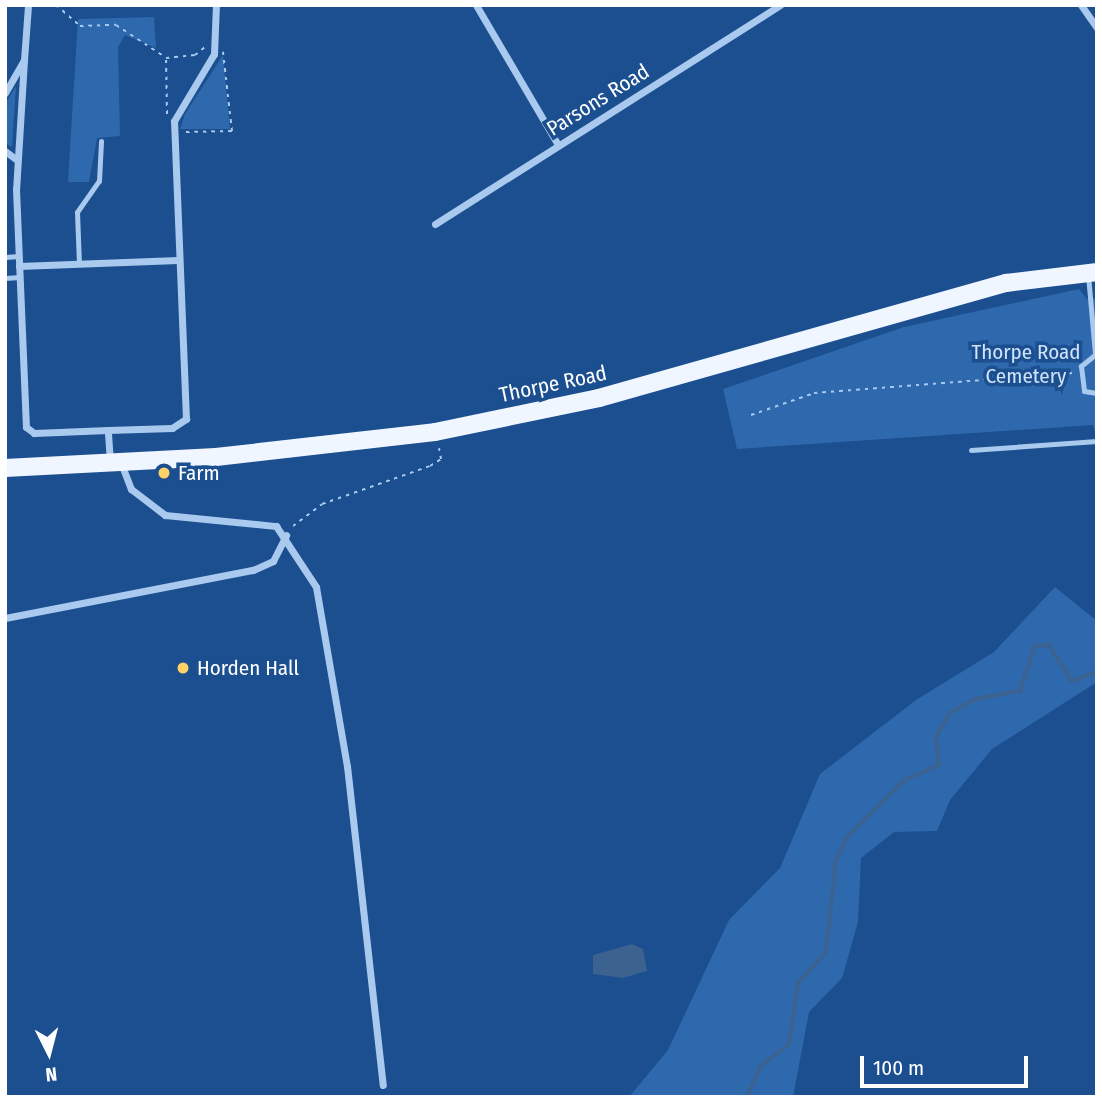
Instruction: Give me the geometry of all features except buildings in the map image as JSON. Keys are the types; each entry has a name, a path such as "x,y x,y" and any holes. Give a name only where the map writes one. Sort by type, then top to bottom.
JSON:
{"main road":[{"name":"Thorpe Road","path":"5,468 116,464 435,432 612,395 1006,283 1092,272"}],"street":[{"path":"28,5 17,160 26,427 34,433 172,428 186,419 174,121 218,40 216,5"},
{"path":"476,5 558,145"},
{"name":"Parsons Road","path":"435,223 780,5"},
{"path":"1081,5 1097,29"},
{"path":"5,93 24,60"},
{"path":"5,151 17,160"},
{"path":"19,266 178,260"},
{"path":"108,430 116,464 131,489 165,515 257,520 286,535 316,587 340,724 383,1085"},
{"path":"5,618 253,569 273,561 286,535"}],"lane":[{"path":"79,264 77,212 99,181 101,141"},
{"path":"5,257 19,256"},
{"path":"1092,272 1096,353 1086,357 1081,372 1084,391 1097,393"},
{"path":"5,278 20,277"},
{"path":"971,450 1097,441"}],"path":[{"path":"55,5 80,26 116,25 166,58 195,55 218,40 228,60 232,131 174,133"},
{"path":"166,58 167,116 174,121"},
{"path":"751,415 814,393 1081,372"},
{"path":"286,535 322,504 441,460 435,432"}],"green space":[{"path":"154,17 156,48 125,35 118,47 120,136 97,138 89,182 68,182 78,19"},
{"path":"223,55 230,129 180,129 185,114"},
{"path":"16,86 12,147 5,143 5,104"},
{"name":"Thorpe Road Cemetery","path":"1079,289 1087,299 1097,298 1097,440 1093,425 737,449 723,389 904,327"},
{"path":"1055,587 1097,621 1097,682 992,749 950,800 937,831 894,832 861,858 858,922 842,978 809,1012 793,1097 629,1097 668,1050 729,920 780,868 820,774 916,700 994,652"}],"shaded area":[{"path":"632,944 643,949 647,971 623,978 593,974 593,955"}],"waterway":[{"path":"747,1097 761,1066 789,1044 798,983 826,952 836,860 847,837 905,780 939,765 936,737 950,713 975,699 1020,691 1035,646 1049,645 1072,681 1097,672"}],"place":[{"name":"Farm","path":"164,473"},
{"name":"Horden Hall","path":"183,668"}]}
